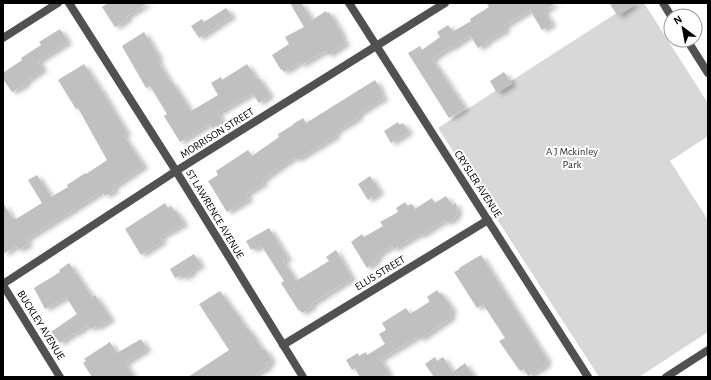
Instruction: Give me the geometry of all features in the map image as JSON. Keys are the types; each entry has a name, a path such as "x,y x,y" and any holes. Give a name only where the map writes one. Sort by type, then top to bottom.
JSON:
{"street":[{"path":"3,38 58,3"},
{"name":"ST LAWRENCE AVENUE","path":"69,3 176,171 303,377"},
{"name":"CRYSLER AVENUE","path":"349,3 588,377"},
{"name":"MORRISON STREET","path":"3,284 176,171 445,3"},
{"path":"692,48 708,73"},
{"name":"ELLIS STREET","path":"282,345 488,220"},
{"name":"BUCKLEY AVENUE","path":"3,284 60,377"},
{"path":"666,377 675,374 708,350"}],"green space":[{"name":"A J Mckinley Park","path":"632,3 644,3 663,33 663,48 673,48 708,103 708,136 670,161 708,220 708,332 639,377 599,377 438,128"}],"building":[{"path":"108,3 148,3 127,16 128,19 115,27 102,7"},
{"path":"290,3 301,3 312,20 326,11 327,13 329,12 343,35 341,36 346,43 328,55 325,51 301,65 300,62 284,72 282,69 281,70 272,55 289,44 285,37 304,27"},
{"path":"486,3 556,3 544,11 552,24 542,30 530,10 504,26 506,30 478,48 470,35 432,59 465,108 449,118 408,53 420,46 422,50 440,37 437,32 448,25 454,31 471,21 470,19 489,7"},
{"path":"609,3 637,3 618,16"},
{"path":"226,8 232,16 199,38 191,26 202,19 204,22"},
{"path":"60,29 68,42 38,61 43,69 25,82 26,84 12,92 3,79 3,73 22,60 21,58 41,45 39,42"},
{"path":"144,32 159,57 157,58 159,63 191,111 218,95 211,83 221,77 222,80 247,64 257,79 259,78 270,95 259,103 252,93 218,113 222,122 212,128 209,124 180,142 164,116 167,114 150,86 146,88 122,46"},
{"path":"84,64 127,133 123,135 144,166 113,187 115,190 105,196 102,191 26,239 29,244 18,250 16,246 3,254 3,203 13,219 16,219 42,203 28,180 37,175 51,197 68,187 67,185 85,173 86,174 107,160 78,108 76,109 58,80"},
{"path":"504,72 512,84 497,93 490,81"},
{"path":"375,80 384,98 358,114 359,117 335,132 337,135 296,160 294,157 262,180 264,183 246,194 249,199 227,212 208,181 218,175 216,171 248,150 252,156 279,137 278,134 293,124 303,118 306,123"},
{"path":"398,122 400,125 403,123 409,132 391,143 384,131"},
{"path":"370,176 380,192 368,200 358,184"},
{"path":"446,196 452,205 456,203 458,212 454,219 446,223 445,220 420,236 419,234 394,249 392,246 380,253 374,263 367,268 351,242 362,234 364,237 383,226 380,222 398,212 396,208 405,202 408,206 412,204 415,209 432,198 435,203"},
{"path":"165,203 168,208 171,206 175,212 176,211 184,224 160,237 163,241 141,255 125,229"},
{"path":"269,228 288,258 283,261 296,281 329,261 326,257 336,250 352,278 311,304 313,306 302,313 300,310 299,311 281,283 284,281 261,245 254,250 253,248 251,250 246,241"},
{"path":"194,254 201,265 191,271 192,273 183,278 181,275 175,278 170,269"},
{"path":"481,255 548,361 545,363 546,365 528,376 524,369 520,371 499,341 505,338 483,304 477,308 454,272"},
{"path":"69,263 92,297 95,295 111,319 96,328 95,326 90,329 88,325 60,343 51,332 77,314 66,297 45,309 34,288 60,272 59,270"},
{"path":"437,290 452,308 450,314 452,317 420,339 418,336 380,359 389,373 383,377 360,377 355,368 352,370 346,360 358,353 359,356 366,352 367,355 385,344 379,334 386,330 382,323 406,308 410,314 429,302 427,297"},
{"path":"220,291 263,350 265,349 272,361 267,364 269,366 252,377 188,377 229,350 199,304"},
{"path":"141,339 147,349 125,363 134,377 92,377 83,363 86,361 84,359 110,342 117,353"},
{"path":"435,357 437,361 443,357 453,372 465,363 474,377 434,377 425,364"}]}
